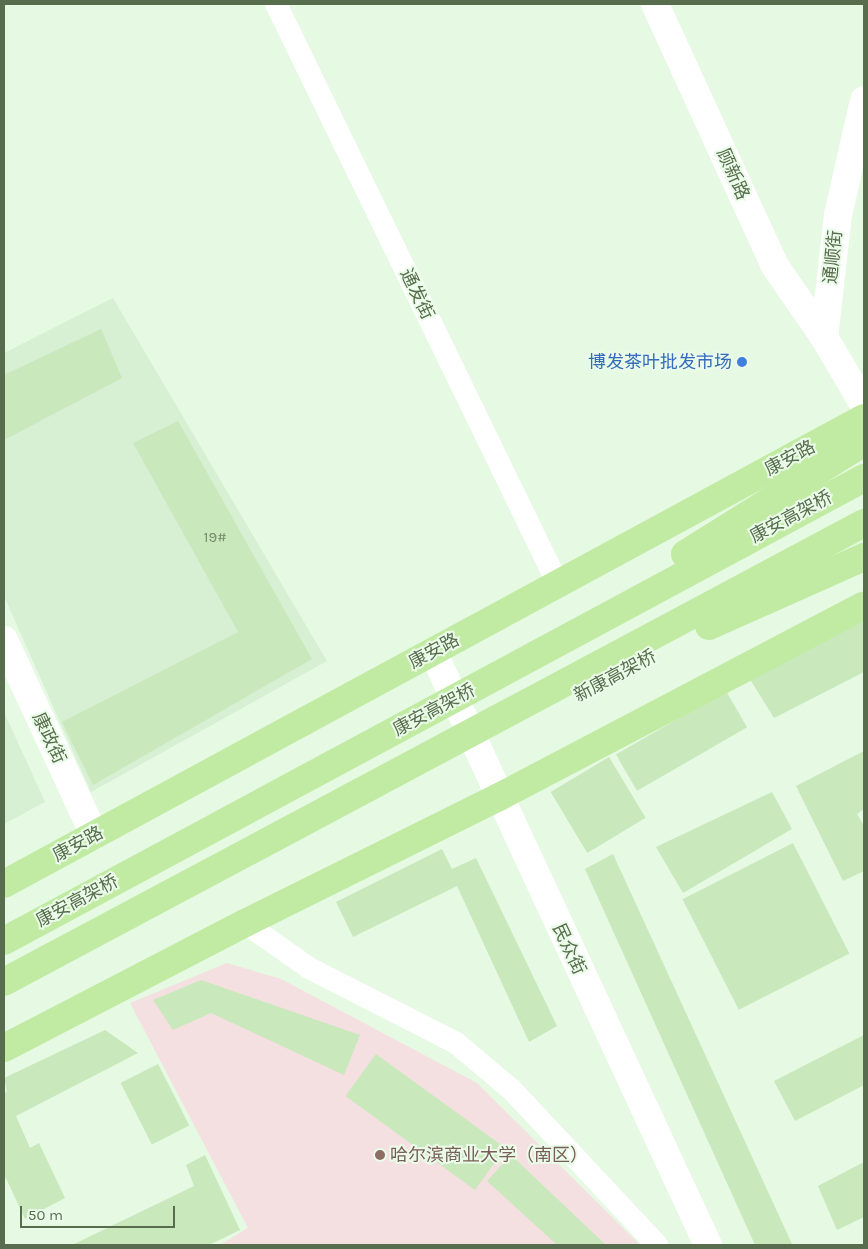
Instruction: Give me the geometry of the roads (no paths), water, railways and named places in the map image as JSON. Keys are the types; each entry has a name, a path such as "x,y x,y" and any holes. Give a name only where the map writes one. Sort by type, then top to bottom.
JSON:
{"highway":[{"name":"康安路","path":"4,884 864,418"},
{"path":"348,756 505,652 698,548 864,442"},
{"name":"康安高架桥","path":"4,941 864,478"},
{"name":"康安高架桥","path":"4,982 864,523"},
{"name":"新康高架桥","path":"364,790 548,711 732,614 864,558"},
{"path":"4,1048 245,923 499,797 864,605"}],"street":[{"name":"通发街","path":"276,4 558,584"},
{"name":"顾新路","path":"655,4 775,266 824,337"},
{"name":"通顺街","path":"824,337 838,215 864,100"},
{"path":"824,337 864,406"},
{"name":"康政街","path":"4,640 94,835"},
{"name":"民众街","path":"433,652 708,1245"},
{"path":"245,923 309,968 456,1043 512,1090 657,1245"}],"place":[{"name":"博发茶叶批发市场","path":"742,362"},
{"name":"哈尔滨商业大学（南区）","path":"380,1155"}]}
